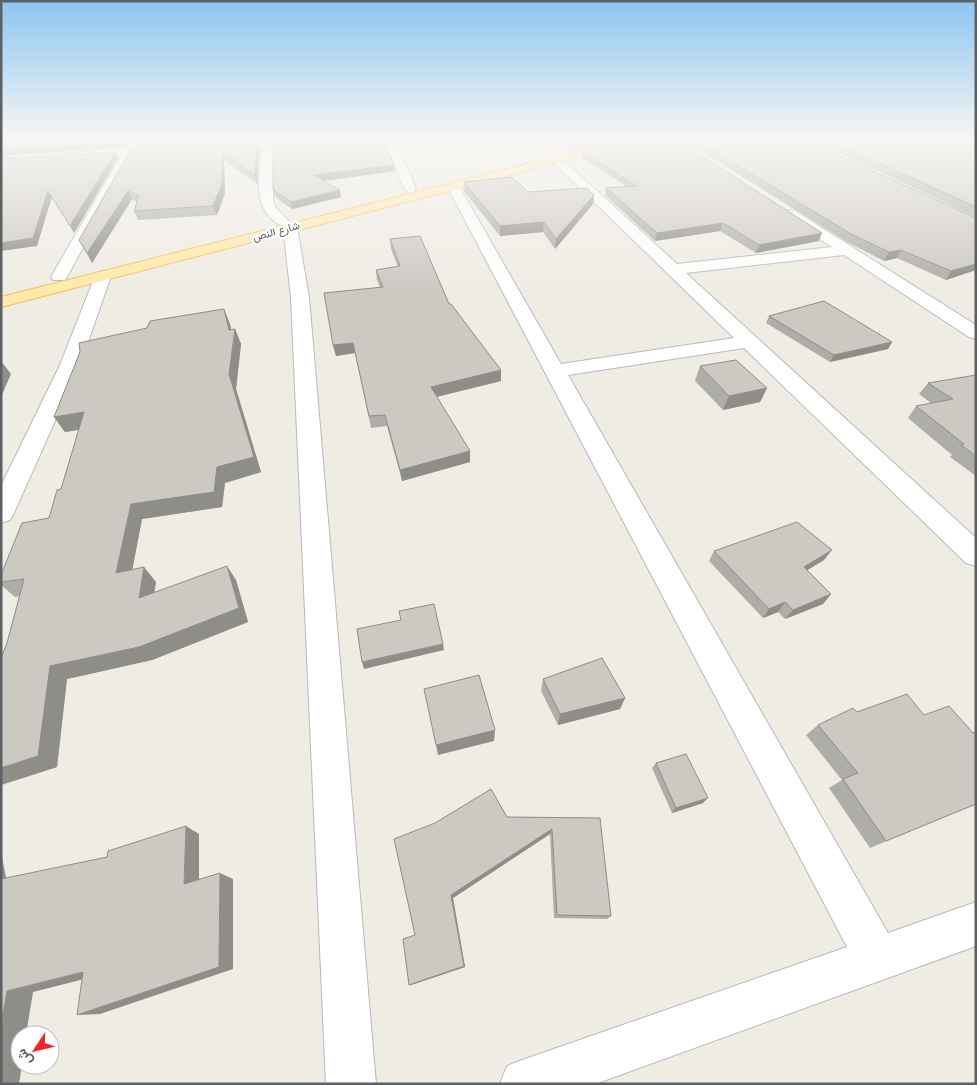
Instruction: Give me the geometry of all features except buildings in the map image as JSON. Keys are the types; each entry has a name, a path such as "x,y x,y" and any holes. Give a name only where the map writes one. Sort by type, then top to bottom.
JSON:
{"main road":[{"name":"شارع النص","path":"1,302 103,276 408,190"},
{"name":"شارع النص","path":"1,292 437,190"}],"street":[{"path":"59,277 107,190"},
{"path":"266,190 266,200 270,210 286,224 300,297 351,1084"},
{"path":"455,190 877,958"},
{"path":"589,190 976,555"},
{"path":"780,208 971,326"},
{"path":"675,269 846,250"},
{"path":"1,513 70,365 103,276"},
{"path":"553,371 751,341"},
{"path":"525,1084 976,924"}]}
